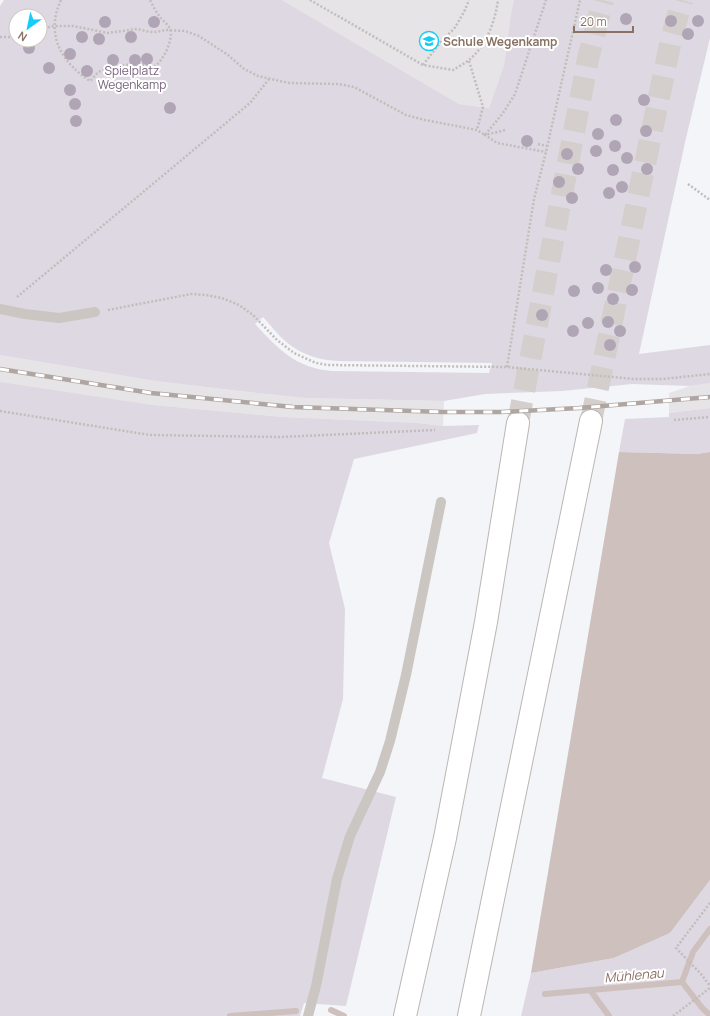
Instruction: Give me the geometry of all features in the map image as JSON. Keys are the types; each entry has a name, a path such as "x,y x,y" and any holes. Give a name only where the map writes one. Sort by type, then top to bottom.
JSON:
{"highway":[{"path":"469,1016 591,421"},
{"path":"405,1016 447,830 486,622 518,423"}],"lane":[{"path":"4,309 59,318 95,312"},
{"path":"308,1016 316,986 337,879 348,843 380,772 390,741 406,675 440,502"}],"path":[{"path":"61,0 56,12 54,26 57,41 63,55 71,67 90,81 98,72 110,68 139,64 157,66 167,49 171,36 171,30 156,11 150,0"},
{"path":"310,0 423,65 453,70 469,61 484,43 496,13 498,0"},
{"path":"423,65 443,39 454,29 469,0"},
{"path":"485,135 507,108 515,94 546,0"},
{"path":"507,367 534,199 580,0"},
{"path":"48,27 54,26 85,28 108,33 137,29 156,32 171,30 193,33 222,50 244,69 269,79 298,84 354,86 406,115 477,130 497,143 546,152"},
{"path":"469,61 483,107 477,130"},
{"path":"4,309 250,103 269,79"},
{"path":"485,135 505,130"},
{"path":"538,144 547,146"},
{"path":"688,184 710,200"},
{"path":"95,312 190,294 206,295 230,301 246,309 260,321 276,340 288,350 301,357 316,363 340,366 507,367 634,379 663,379 710,374"},
{"path":"0,411 150,435 280,437 435,430"},
{"path":"674,420 710,417"},
{"path":"673,1016 693,1002 710,987 701,974 676,948 710,903"}],"shaded area":[{"name":"Schule Wegenkamp","path":"282,0 514,0 504,65 489,108 459,104"},
{"path":"0,355 155,381 305,398 444,401 443,426 418,423 283,417 153,405 13,385 0,382"},
{"path":"710,383 710,408 669,413 669,393 690,386"},
{"path":"619,452 697,454 710,452 710,880 670,933 614,958 531,973"}],"green space":[{"name":"Spielplatz Wegenkamp","path":"4,0 282,0 459,104 489,108 504,65 514,0 710,0 710,38 686,138 639,354 710,345 710,383 690,386 632,384 562,391 485,394 444,401 305,398 155,381 0,355 0,6","holes":["263,317 277,333 298,350 305,354 322,359 339,361 492,363 489,373 332,371 308,366 289,356 255,324"]},
{"path":"0,382 153,405 283,417 418,423 443,426 479,425 477,433 354,459 329,543 345,609 343,699 322,778 396,797 346,1006 304,1003 300,1016 0,1016"},
{"path":"710,408 710,452 697,454 619,452 625,419 669,417 669,413"},
{"path":"710,880 710,1016 521,1016 531,973 614,958 670,933"}],"waterway":[{"path":"682,982 693,952 710,929"},
{"name":"Mühlenau","path":"545,994 682,982 703,1009 710,1015"},
{"path":"590,990 609,1016"},
{"name":"Mühlenau","path":"331,1010 344,1016"},
{"name":"Mühlenau","path":"230,1016 296,1011"}],"tunnel":[{"path":"518,423 588,59 603,0"},
{"path":"591,421 671,40 682,0"}],"railway":[{"path":"0,369 151,393 293,407 443,412 501,412 579,408 710,397"}],"place":[{"name":"Schule Wegenkamp","path":"429,41"}]}
